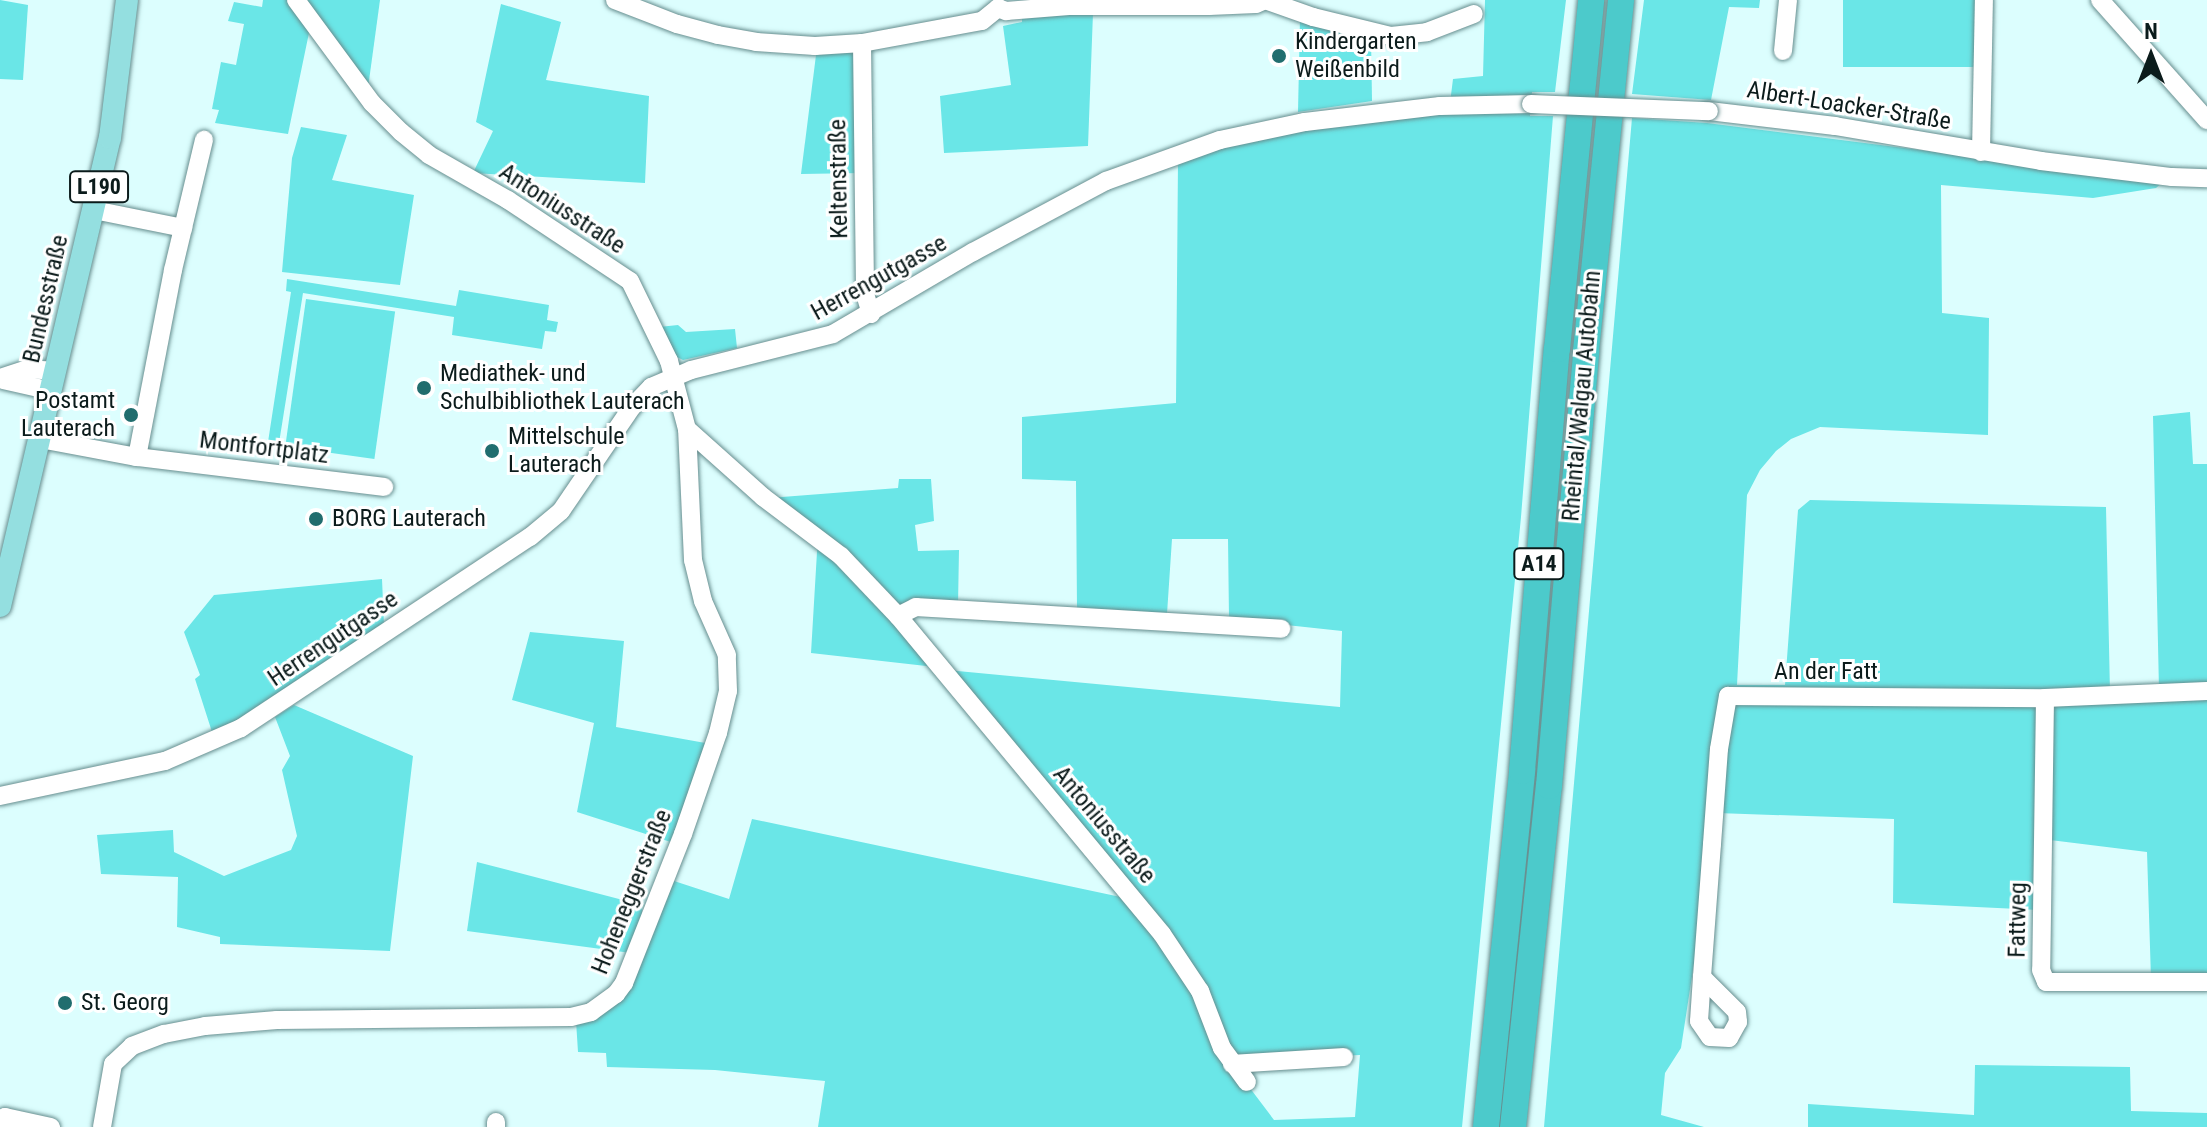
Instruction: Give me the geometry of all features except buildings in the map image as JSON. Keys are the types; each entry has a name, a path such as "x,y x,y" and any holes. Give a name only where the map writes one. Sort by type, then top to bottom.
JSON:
{"highway":[{"name":"Rheintal/Walgau Autobahn","path":"1486,1127 1521,786 1555,365 1591,0"},
{"name":"Rheintal/Walgau Autobahn","path":"1513,1127 1621,0"}],"main road":[{"name":"Bundesstraße","path":"0,606 5,561 40,439 94,210 117,97 127,0"}],"street":[{"name":"Antoniusstraße","path":"296,0 362,90 401,132 429,155 508,200 630,281 674,377 687,429 734,474 841,556 898,616 1162,934 1200,991 1232,1064 1247,1082"},
{"path":"615,0 677,24 756,42 815,46 862,43 982,21 999,4 1006,11 1069,6 1209,6 1256,4 1265,0 1344,26 1391,36 1427,32 1474,14"},
{"name":"Albert-Loacker-Straße","path":"1783,51 1788,0"},
{"name":"Albert-Loacker-Straße","path":"1981,152 1984,0"},
{"path":"2100,0 2207,120"},
{"name":"Keltenstraße","path":"862,43 865,294 871,314"},
{"name":"Herrengutgasse","path":"0,796 165,761 241,728 530,537 561,511 651,387 674,377 757,353 816,341 871,314 973,252 1106,181 1220,140 1351,116 1440,106 1523,104 1709,111"},
{"name":"Albert-Loacker-Straße","path":"1709,111 1835,126 1981,152 2172,177 2207,178"},
{"path":"137,457 204,140"},
{"path":"94,210 183,228"},
{"path":"0,379 27,369 54,381"},
{"name":"Hoheneggerstraße","path":"102,1127 113,1064 132,1046 164,1034 205,1026 277,1020 571,1017 591,1012 616,994 624,983 683,834 718,733 728,691 727,655 703,601 693,560 687,429"},
{"name":"Montfortplatz","path":"40,439 137,457 384,487"},
{"path":"898,616 916,607 1281,629"},
{"name":"An der Fatt","path":"1702,977 1719,749 1728,696 2045,698 2207,691"},
{"name":"Fattweg","path":"2045,698 2041,970 2046,982 2207,982"},
{"path":"1232,1064 1344,1057"},
{"path":"5,1122 51,1127"}],"shaded area":[{"path":"0,0 28,5 23,80 0,79"},
{"path":"263,0 291,0 310,28 288,134 215,123 219,110 212,109 221,62 236,65 244,24 228,21 234,2 262,7"},
{"path":"307,0 380,0 368,88"},
{"path":"1485,0 1566,0 1555,92 1532,92 1530,116 1553,116 1521,517 1462,1127 818,1127 825,1081 715,1070 607,1067 606,1053 578,1052 576,1021 607,1010 629,986 668,879 729,899 752,819 1130,899 1177,961 1222,1051 1274,1120 1355,1117 1360,1055 1233,1061 1205,993 1163,929 976,716 947,670 1340,707 1342,631 1229,619 1228,539 1172,539 1167,614 1077,609 1076,481 1022,479 1022,417 1176,403 1178,160 1255,138 1449,111 1453,79 1483,76"},
{"path":"1644,0 1760,0 1759,8 1729,7 1711,100 1632,94"},
{"path":"1843,0 1977,0 1977,67 1843,67"},
{"path":"501,4 561,22 546,80 649,96 645,183 473,173 493,131 476,122"},
{"path":"1093,13 1088,146 944,153 940,96 1011,85 1003,26 1022,22 1022,16"},
{"path":"1300,18 1371,37 1372,101 1298,112"},
{"path":"861,44 862,173 801,174 817,47"},
{"path":"1632,118 1707,123 2164,181 2156,188 2093,198 1941,185 1942,313 1989,318 1988,435 1820,427 1791,439 1776,451 1760,470 1747,495 1737,685 1785,685 1798,510 1810,500 2106,507 2110,692 2159,690 2153,416 2190,412 2193,464 2207,464 2207,979 2151,979 2147,852 2042,839 2039,910 1893,903 1894,819 1717,813 1681,1048 1665,1073 1661,1115 1704,1127 1544,1127"},
{"path":"301,127 347,135 332,180 414,195 400,285 282,272 292,158"},
{"path":"287,279 456,306 459,290 549,305 547,320 558,322 556,332 545,331 542,349 452,335 454,317 303,293 279,443 268,442 291,292 286,291"},
{"path":"306,299 395,312 374,459 285,447"},
{"path":"678,325 686,332 735,329 737,348 683,360 675,356 659,327"},
{"path":"899,479 931,479 934,521 915,525 918,551 959,550 958,605 886,604 935,667 811,653 818,535 769,498 898,488"},
{"path":"382,579 384,625 259,712 212,732 195,679 200,675 184,632 214,595"},
{"path":"530,632 624,641 616,727 711,744 677,844 577,812 594,723 512,700"},
{"path":"294,705 413,756 390,951 220,944 220,937 177,927 178,877 101,874 97,835 173,830 174,852 224,876 291,850 297,836 282,770 290,756 275,717"},
{"path":"477,862 642,905 642,920 631,953 467,931"},
{"path":"1975,1065 2130,1067 2131,1111 2207,1113 2207,1127 1808,1127 1808,1104 1974,1115"}],"place":[{"name":"Kindergarten Weißenbild","path":"1279,56"},
{"name":"Mediathek- und Schulbibliothek Lauterach","path":"424,388"},
{"name":"Postamt Lauterach","path":"131,415"},
{"name":"Mittelschule Lauterach","path":"492,451"},
{"name":"BORG Lauterach","path":"316,519"},
{"name":"St. Georg","path":"65,1003"}]}
